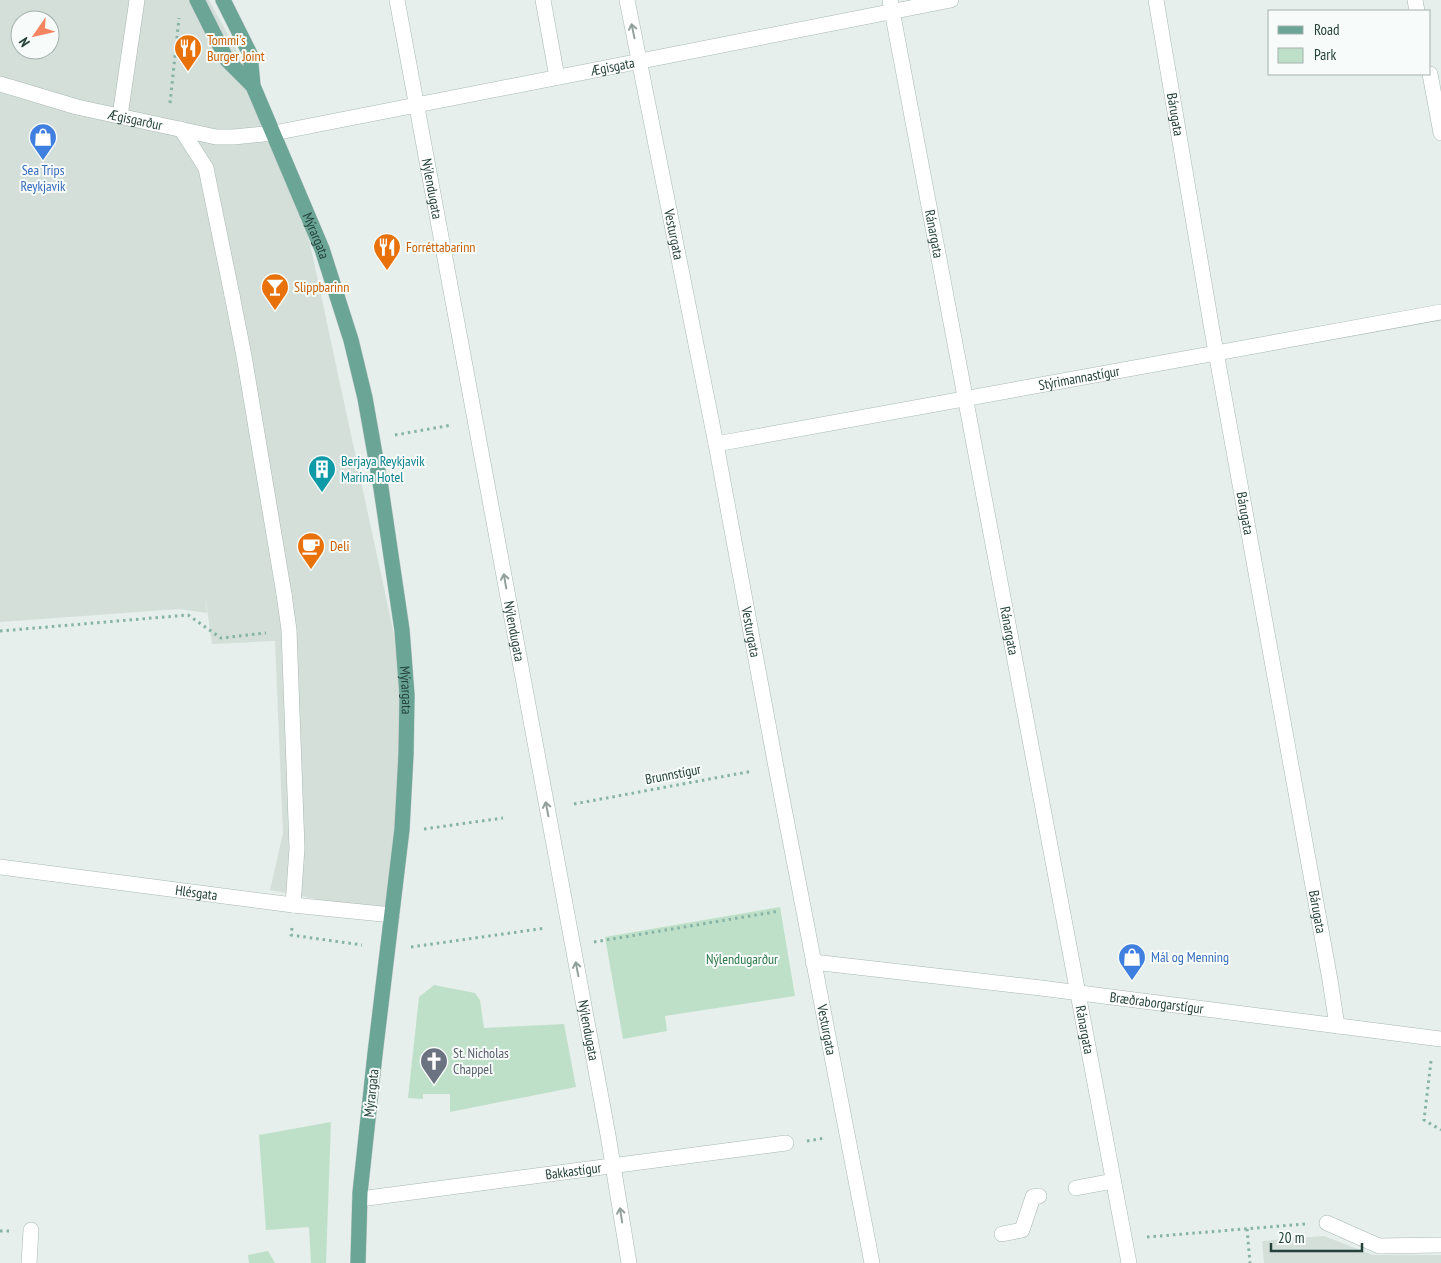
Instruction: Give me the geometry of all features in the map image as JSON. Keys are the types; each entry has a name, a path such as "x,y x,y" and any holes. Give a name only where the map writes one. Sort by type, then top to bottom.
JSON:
{"main road":[{"path":"196,0 227,60 253,86"},
{"path":"223,0 250,54 253,86"},
{"name":"Mýrargata","path":"253,86 322,249 351,340 365,398 392,554 402,630 407,695 402,829 360,1199 358,1263"}],"street":[{"path":"120,116 137,0"},
{"name":"Nýlendugata","path":"397,0 569,925 629,1263"},
{"path":"543,0 558,77"},
{"name":"Vesturgata","path":"627,0 716,444 872,1263"},
{"name":"Ægisgata","path":"274,133 640,61 892,6 951,0"},
{"name":"Bárugata","path":"1156,0 1216,353 1330,980 1336,1026"},
{"name":"Ránargata","path":"892,6 1129,1263"},
{"path":"1430,75 1441,132"},
{"name":"Ægisgarður","path":"0,84 77,107 225,137 274,133"},
{"path":"181,129 206,168 254,412 284,594 289,630 297,848 294,905"},
{"name":"Stýrimannastígur","path":"716,444 1441,312"},
{"name":"Hlésgata","path":"0,867 294,905 392,915"},
{"name":"Bræðraborgarstígur","path":"814,962 1437,1038"},
{"name":"Bakkastígur","path":"360,1199 786,1143"},
{"path":"1076,1188 1113,1181"},
{"path":"1002,1234 1022,1230 1033,1197 1039,1196"},
{"path":"1328,1222 1378,1246 1441,1246"},
{"path":"29,1263 30,1230"}],"path":[{"path":"170,105 180,13"},
{"path":"394,435 475,421"},
{"path":"0,631 188,615 221,638 289,630"},
{"name":"Brunnstígur","path":"574,804 776,767"},
{"path":"422,829 502,818"},
{"path":"572,946 803,907"},
{"path":"408,948 569,925"},
{"path":"291,935 362,945"},
{"path":"1437,1038 1424,1120 1441,1130"},
{"path":"786,1143 848,1136"},
{"path":"1124,1239 1328,1222"},
{"path":"1248,1229 1250,1263"}],"shaded area":[{"path":"0,0 209,0 235,47 307,230 407,695 394,914 270,890 283,833 275,641 212,644 205,594 207,613 180,609 0,622"},
{"path":"1324,1236 1373,1255 1441,1255 1441,1263 1264,1263 1262,1241"}],"green space":[{"name":"Nýlendugarður","path":"780,907 795,996 665,1016 667,1031 623,1039 605,937"},
{"path":"434,985 475,993 480,1000 484,1028 564,1024 576,1087 450,1112 450,1094 423,1094 423,1099 408,1098 419,997"},
{"path":"331,1122 326,1263 311,1263 309,1227 266,1230 259,1135"},
{"path":"268,1251 275,1263 249,1263 248,1255"}],"place":[{"name":"Tommi's Burger Joint","path":"188,72"},
{"name":"Sea Trips Reykjavik","path":"43,161"},
{"name":"Forréttabarinn","path":"387,271"},
{"name":"Slippbarinn","path":"275,311"},
{"name":"Berjaya Reykjavik Marina Hotel","path":"322,493"},
{"name":"Deli","path":"311,570"},
{"name":"Mál og Menning","path":"1132,981"},
{"name":"St. Nicholas Chappel","path":"434,1085"}]}
